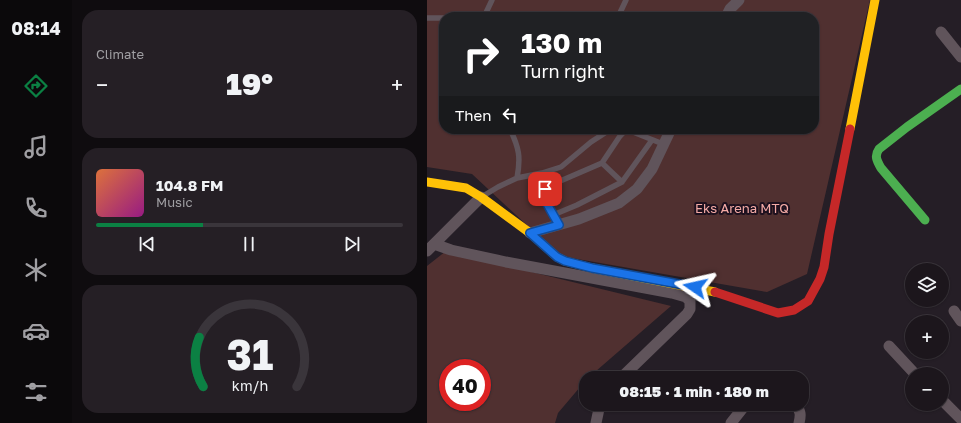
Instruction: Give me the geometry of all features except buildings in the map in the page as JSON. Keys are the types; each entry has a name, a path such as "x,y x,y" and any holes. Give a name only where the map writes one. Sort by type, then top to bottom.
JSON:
{"street":[{"path":"728,12 739,0"},
{"path":"427,182 466,188 481,197 530,233 557,257 576,264 709,290 778,313 789,312 805,304 821,279 825,267 829,234 875,0"},
{"path":"941,32 961,57"},
{"path":"925,220 877,163 875,157 876,153 907,126 961,89"},
{"path":"530,233 579,219 619,203 637,189 652,170 668,134"},
{"path":"431,248 481,197"},
{"path":"431,248 451,250 686,297 690,301 690,309 687,314 628,371"},
{"path":"954,311 961,321"},
{"path":"889,346 908,367"},
{"path":"949,407 961,419"},
{"path":"596,423 599,411"},
{"path":"731,423 740,411"},
{"path":"800,411 800,423"}],"lane":[{"path":"486,12 492,0"},
{"path":"620,12 626,0"},
{"path":"427,18 439,18"},
{"path":"512,134 517,143 519,153 520,165 517,178"},
{"path":"481,197 517,178 561,167 591,142 603,134"},
{"path":"559,225 542,195 545,189 602,163 622,134"},
{"path":"638,134 663,144"},
{"path":"553,215 577,205 622,182 652,140"},
{"path":"602,163 622,182"}],"green space":[{"name":"Eks Arena MTQ","path":"427,0 870,0 807,274 767,292 560,256 472,174 427,167"},
{"path":"446,251 671,306 596,371 579,371 579,388 558,413 555,423 427,423 427,266"}],"traffic: fast":[{"path":"925,220 881,168 876,156 879,149 907,127 961,89"}],"traffic: slow":[{"path":"850,129 875,0"},
{"path":"427,182 466,188 481,197 530,233 557,257 565,261 592,268 715,292"}],"traffic: jam":[{"path":"715,292 778,313 794,310 808,301 820,279 824,267 850,129"}],"route":[{"path":"545,189 542,195 559,225 530,233 557,257 565,261 592,268 695,287"}]}
